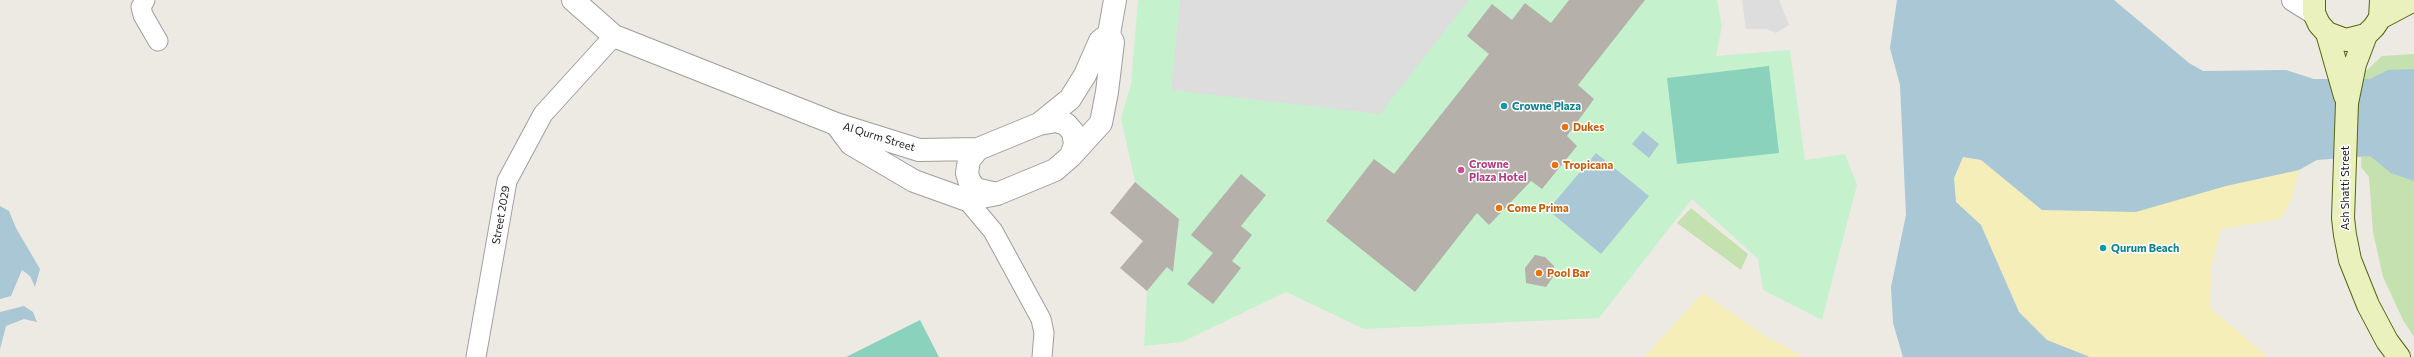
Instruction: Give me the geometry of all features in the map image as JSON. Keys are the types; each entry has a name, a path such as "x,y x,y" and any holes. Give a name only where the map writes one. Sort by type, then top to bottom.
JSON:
{"main road":[{"path":"2327,33 2346,40 2376,18 2414,0"},
{"path":"2314,7 2319,24 2327,33 2346,65"},
{"name":"Ash Shatti Street","path":"2376,18 2346,65 2347,103 2344,218 2350,260 2368,305 2387,341 2399,357"}],"street":[{"path":"144,0 141,7 142,15 158,41"},
{"name":"Al Qurm Street","path":"573,0 614,36 836,124 919,150 978,149 1039,124 1070,99 1085,75 1100,41 1109,34"},
{"name":"Al Qurm Street","path":"836,124 851,144 914,181 967,200 997,194 1055,170 1071,156 1100,123 1107,92 1113,42 1109,34 1115,0"},
{"path":"2293,0 2314,7"},
{"name":"Street 2029","path":"476,357 507,181 543,114 614,36"},
{"path":"1039,124 1056,121 1066,124 1073,132 1075,144 1071,156"},
{"path":"978,149 969,160 967,173 969,180 975,189 997,194"},
{"path":"967,200 993,231 1041,319 1044,333 1042,357"}],"green space":[{"path":"1138,0 1717,0 1722,26 1716,56 1790,50 1805,160 1845,154 1857,185 1822,320 1763,290 1758,259 1692,199 1599,318 1364,329 1286,292 1182,342 1144,346 1147,291 1175,258 1179,219 1135,182 1121,118 1131,84"},
{"path":"2414,54 2414,337 2403,320 2383,277 2373,232 2369,177 2361,167 2364,73 2382,56"},
{"path":"1769,66 1779,153 1677,164 1667,78"},
{"path":"1691,208 1748,254 1741,270 1677,223"},
{"path":"920,320 939,357 846,357"}],"sand":[{"name":"Qurum Beach","path":"1963,157 1981,160 2042,210 2062,210 2226,186 2299,170 2292,199 2281,219 2221,229 2211,269 2210,308 2268,357 2090,357 2047,340 2019,312 1981,225 1956,202 1954,178"},
{"path":"1703,293 1764,335 1804,357 1644,357"}],"shaded area":[{"path":"1180,0 1469,0 1380,114 1171,90"},
{"path":"1742,0 1779,0 1789,25 1776,33 1766,29 1746,29"}],"water":[{"path":"1897,0 2114,0 2189,63 2203,71 2286,70 2314,79 2370,79 2388,70 2414,69 2414,181 2391,173 2370,156 2317,160 2299,170 2226,186 2136,212 2042,210 1981,160 1963,157 1954,178 1956,202 1981,225 2019,312 2047,340 2090,357 1903,357 1893,323 1891,287 1906,215 1900,85 1890,48"},
{"path":"1643,131 1659,144 1649,158 1632,144"},
{"path":"1596,153 1649,196 1601,254 1548,210"},
{"path":"0,206 9,211 16,228 40,269 35,287 30,276 22,270 11,296 0,299"},
{"path":"24,306 33,312 37,322 24,319 6,326 0,349 0,312"}],"building":[{"name":"Crowne Plaza","path":"1569,0 1645,0 1578,85 1594,99 1567,136 1577,146 1542,189 1531,181 1489,225 1477,213 1415,292 1326,221 1374,159 1394,174 1489,54 1467,36 1492,4 1512,20 1525,3 1551,23"},
{"path":"1241,174 1266,195 1241,226 1252,235 1232,261 1241,268 1213,304 1187,284 1213,253 1191,235"},
{"path":"1135,182 1179,219 1173,272 1167,267 1147,291 1120,268 1143,241 1110,213"},
{"name":"Pool Bar","path":"1535,255 1545,257 1554,266 1553,277 1546,287 1526,283 1525,268"}],"place":[{"name":"Crowne Plaza","path":"1504,106"},
{"name":"Dukes","path":"1565,127"},
{"name":"Tropicana","path":"1555,165"},
{"name":"Crowne Plaza Hotel","path":"1461,170"},
{"name":"Come Prima","path":"1499,208"},
{"name":"Qurum Beach","path":"2103,248"},
{"name":"Pool Bar","path":"1539,273"}]}
